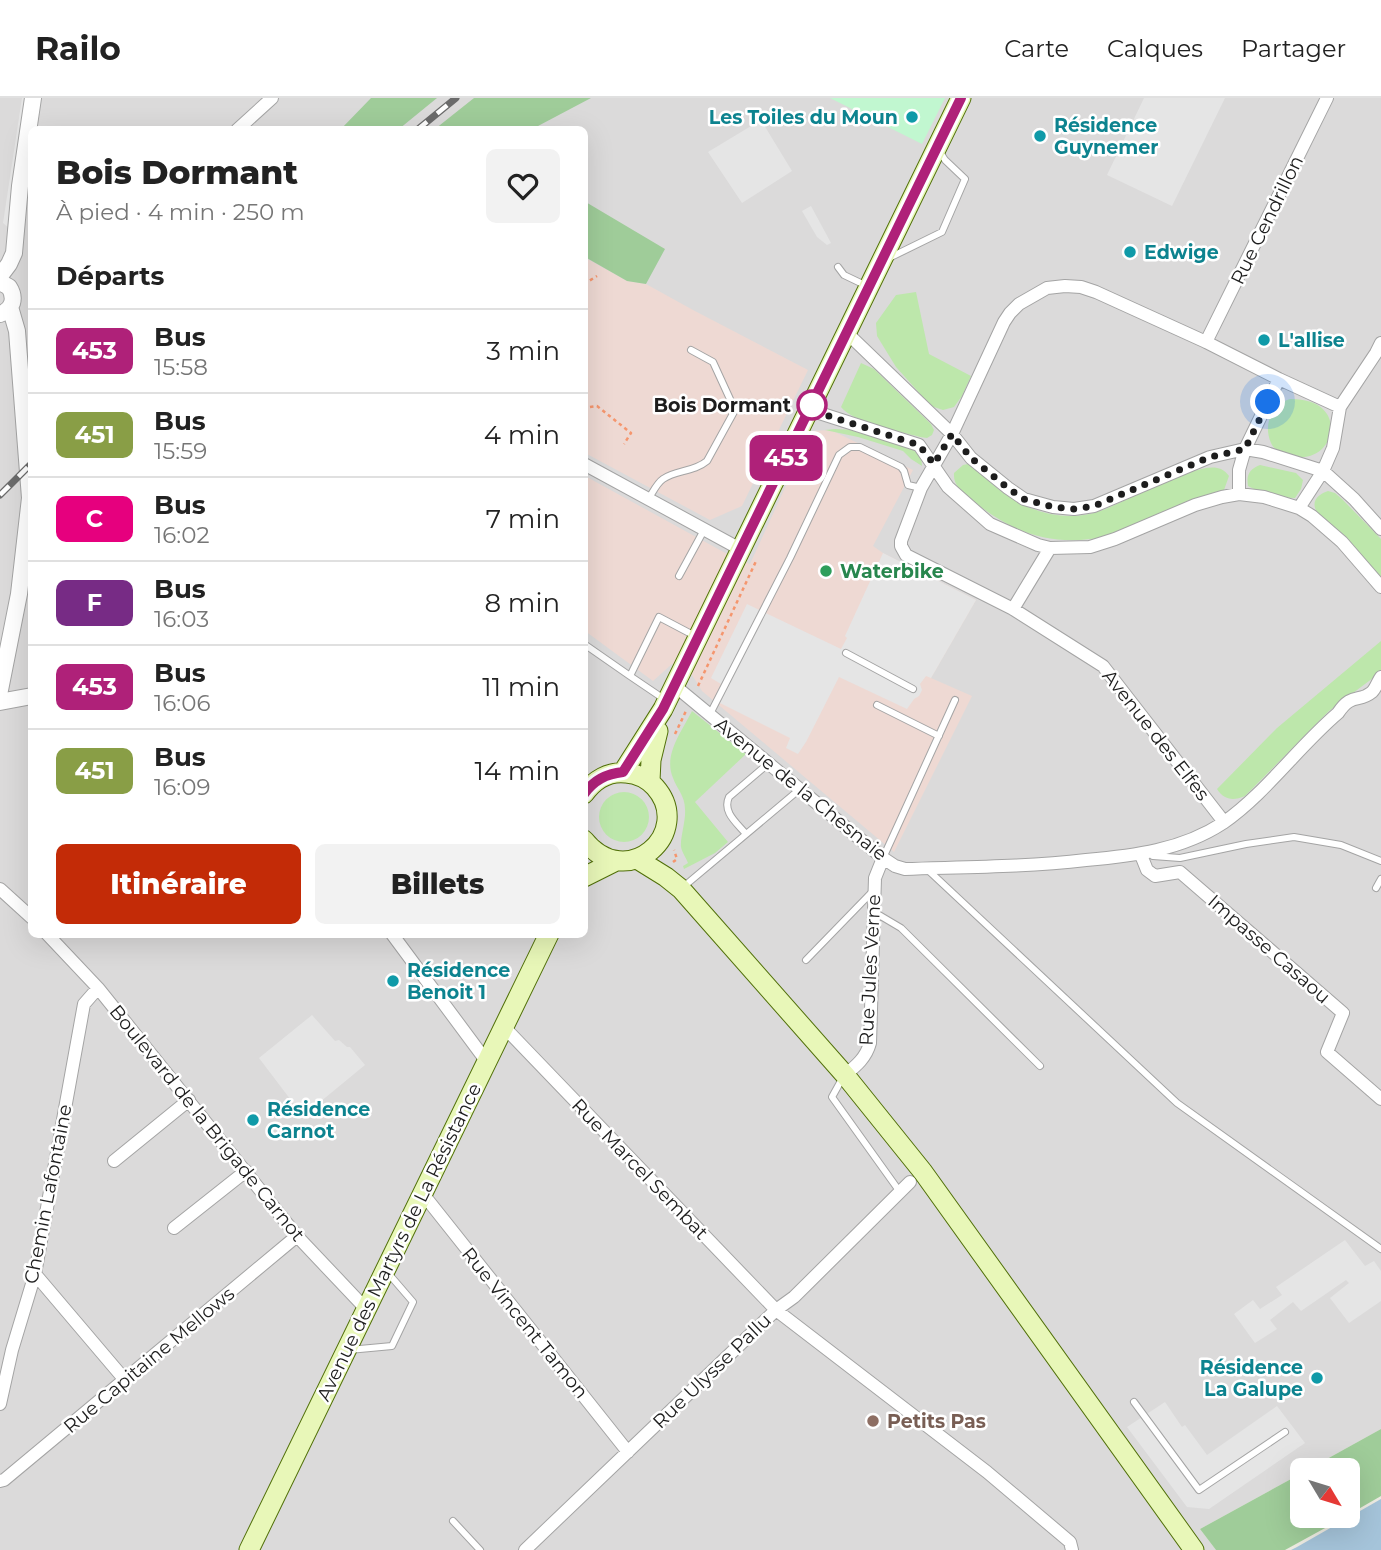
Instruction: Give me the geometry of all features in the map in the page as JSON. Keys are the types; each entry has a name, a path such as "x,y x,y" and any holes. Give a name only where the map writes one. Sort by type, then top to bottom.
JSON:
{"main road":[{"path":"623,772 668,699 961,98"},
{"path":"650,781 651,760 668,699"},
{"path":"588,785 612,774 623,772 638,775 650,781 661,794 667,823 661,841 638,859 616,861 600,855 588,845"},
{"path":"661,841 679,887"},
{"path":"638,859 679,887 845,1075 923,1172 1189,1543"},
{"path":"588,875 616,861"},
{"name":"Avenue des Martyrs de La Résistance","path":"249,1550 547,938"}],"street":[{"path":"29,126 33,98"},
{"path":"241,126 272,98"},
{"name":"Rue Cendrillon","path":"1206,342 1327,98"},
{"path":"28,132 14,253 5,277 13,294 4,312 17,331 28,472"},
{"name":"Avenue des Elfes","path":"1224,822 1103,666 1013,608 906,555 901,541 921,488 952,434 1004,322 1018,304 1047,288 1081,287 1096,292 1340,407"},
{"path":"847,333 952,434 971,458 1024,499 1053,507 1074,509 1094,506 1210,457 1245,449 1322,471 1354,499 1381,529"},
{"path":"1299,508 1333,448 1340,407 1379,349"},
{"path":"1239,494 1239,470 1245,449 1279,379"},
{"path":"810,410 919,445 948,487 990,524 1038,545 1050,548 1090,547 1222,497 1239,494 1264,497 1299,508 1326,527 1381,587"},
{"path":"588,466 742,550"},
{"path":"1,687 19,594 28,515"},
{"path":"1013,608 1050,548"},
{"path":"1224,822 1247,804 1347,702 1370,693 1381,677"},
{"path":"0,702 28,697"},
{"name":"Avenue de la Chesnaie","path":"668,699 710,714 883,859 905,869 1042,865 1140,855 1180,844 1224,822"},
{"name":"Impasse Casaou","path":"1140,855 1147,870 1155,876 1180,872 1343,1013 1327,1052 1381,1100"},
{"name":"Rue Jules Verne","path":"845,1075 864,1057 870,1043 875,878 883,859"},
{"path":"0,889 28,914"},
{"name":"Boulevard de la Brigade Carnot","path":"51,938 98,988 297,1236 367,1310"},
{"path":"395,938 487,1062"},
{"name":"Chemin Lafontaine","path":"0,1404 12,1350 35,1274 84,1004 98,988"},
{"name":"Rue Marcel Sembat","path":"504,1027 776,1310 987,1472 1070,1542 1072,1550"},
{"path":"114,1161 189,1100"},
{"path":"174,1228 246,1171"},
{"name":"Rue Ulysse Pallu","path":"525,1550 776,1310 794,1297 910,1182"},
{"name":"Rue Vincent Tamon","path":"423,1194 628,1452"},
{"name":"Rue Capitaine Mellows","path":"0,1481 297,1236"},
{"path":"35,1274 125,1380"}],"lane":[{"path":"881,262 942,232 965,179 945,160 937,148"},
{"path":"838,267 844,275 869,287"},
{"path":"649,498 660,480 701,466 707,461 735,410 713,362 691,349"},
{"path":"710,714 839,455 850,447 860,447 901,467 908,485 921,488"},
{"path":"679,576 704,530"},
{"path":"629,676 659,617 698,638"},
{"path":"588,647 668,699"},
{"path":"846,653 913,689"},
{"path":"883,859 956,700"},
{"path":"877,705 939,736"},
{"path":"746,834 727,810 726,803 729,797 769,763"},
{"path":"679,887 800,789"},
{"path":"1140,855 1180,858 1294,837 1340,845 1381,861"},
{"path":"927,868 1177,1102 1381,1249"},
{"path":"1376,888 1381,879"},
{"path":"806,960 875,889"},
{"path":"874,912 901,928 1040,1066"},
{"path":"845,1075 832,1097 901,1192"},
{"path":"347,1350 392,1346 413,1302 386,1270"},
{"path":"1133,1402 1199,1490 1284,1432"},
{"path":"453,1521 480,1550"}],"path":[{"path":"588,282 597,276"},
{"path":"590,407 597,406 631,433 624,444"}],"shaded area":[{"path":"0,98 1381,98 1381,1429 1329,1458 1290,1458 1290,1480 1200,1529 1216,1550 0,1550"},
{"path":"22,98 28,98 9,228 3,223"},
{"path":"1144,98 1225,98 1172,206 1107,175"},
{"path":"761,120 792,171 742,203 708,152"},
{"path":"811,206 831,243 827,245 817,237 802,211"},
{"path":"588,259 627,281 646,284 808,370 742,506 710,520 588,455"},
{"path":"831,430 913,470 873,546 976,600 931,678 972,696 894,852 702,691 692,675 672,664 653,681 588,633 588,478 750,564 811,431"},
{"path":"883,553 976,600 931,678 926,676 920,684 922,690 919,696 907,709 839,677 798,754 786,748 790,738 714,700 721,684 711,678 747,604 841,649"},
{"path":"312,1015 335,1041 339,1040 350,1047 365,1065 303,1116 259,1058"},
{"path":"1345,1240 1365,1266 1374,1261 1381,1271 1381,1301 1349,1323 1330,1298 1349,1283 1346,1280 1301,1311 1293,1302 1270,1320 1277,1329 1255,1343 1234,1314 1253,1300 1260,1309 1282,1295 1276,1287"},
{"path":"1165,1402 1182,1427 1185,1425 1207,1455 1277,1406 1305,1443 1209,1509 1187,1507 1127,1427"}],"green space":[{"path":"371,98 437,98 403,126 344,126"},
{"path":"474,98 591,98 538,126 439,126"},
{"name":"Les Toiles du Moun","path":"830,98 945,98 922,144"},
{"path":"588,203 665,249 646,284 627,281 588,259"},
{"path":"916,292 929,354 971,376 954,407 943,410 931,406 896,367 877,336 876,323 896,295"},
{"path":"861,363 874,369 931,424 934,430 932,435 927,438 920,437 877,426 856,418 841,407"},
{"path":"1290,399 1310,402 1323,409 1330,420 1331,432 1326,444 1318,452 1305,457 1289,455 1278,451 1271,443 1268,429 1270,416 1278,406"},
{"path":"825,430 855,430 910,448 921,455 922,466 903,451"},
{"path":"968,464 1019,503 1044,512 1070,516 1109,508 1176,478 1206,468 1217,468 1229,476 1224,490 1218,493 1104,537 1067,540 1017,529 986,511 961,491 955,481 954,473"},
{"path":"1260,465 1296,473 1303,480 1295,498 1270,495 1248,486 1250,472"},
{"path":"1328,491 1342,499 1381,539 1381,577 1343,534 1317,512 1316,498"},
{"path":"1381,641 1381,672 1329,711 1245,796 1237,799 1220,793 1217,789 1277,728"},
{"path":"692,711 746,754 695,802 728,842 715,853 684,869 683,866 688,863 681,847 685,804 673,778 670,761 675,743"},
{"path":"624,792 642,799 649,817 642,835 624,842 606,835 599,817 606,799"},
{"path":"1381,1429 1381,1496 1360,1508 1360,1458 1329,1458"},
{"path":"1290,1480 1290,1528 1325,1528 1285,1550 1216,1550 1200,1529"}],"water":[{"path":"1381,1499 1381,1550 1291,1550 1330,1528 1360,1528 1360,1511"}],"railway":[{"path":"422,126 456,98"},
{"path":"0,495 28,467"}],"bus line":[{"name":"453","path":"588,789 602,777 623,772 663,709 961,98"}],"place":[{"name":"Les Toiles du Moun","path":"912,117"},
{"name":"Résidence Guynemer","path":"1040,136"},
{"name":"Edwige","path":"1130,252"},
{"name":"L'allise","path":"1264,340"},
{"name":"Bois Dormant","path":"812,405"},
{"name":"Waterbike","path":"826,571"},
{"name":"Résidence Benoit 1","path":"393,981"},
{"name":"Résidence Carnot","path":"253,1120"},
{"name":"Résidence La Galupe","path":"1317,1378"},
{"name":"Petits Pas","path":"873,1421"}],"route":[{"path":"812,405 810,410 919,445 934,464 952,434 971,458 1024,499 1053,507 1074,509 1094,506 1210,457 1245,449 1268,402"}]}
